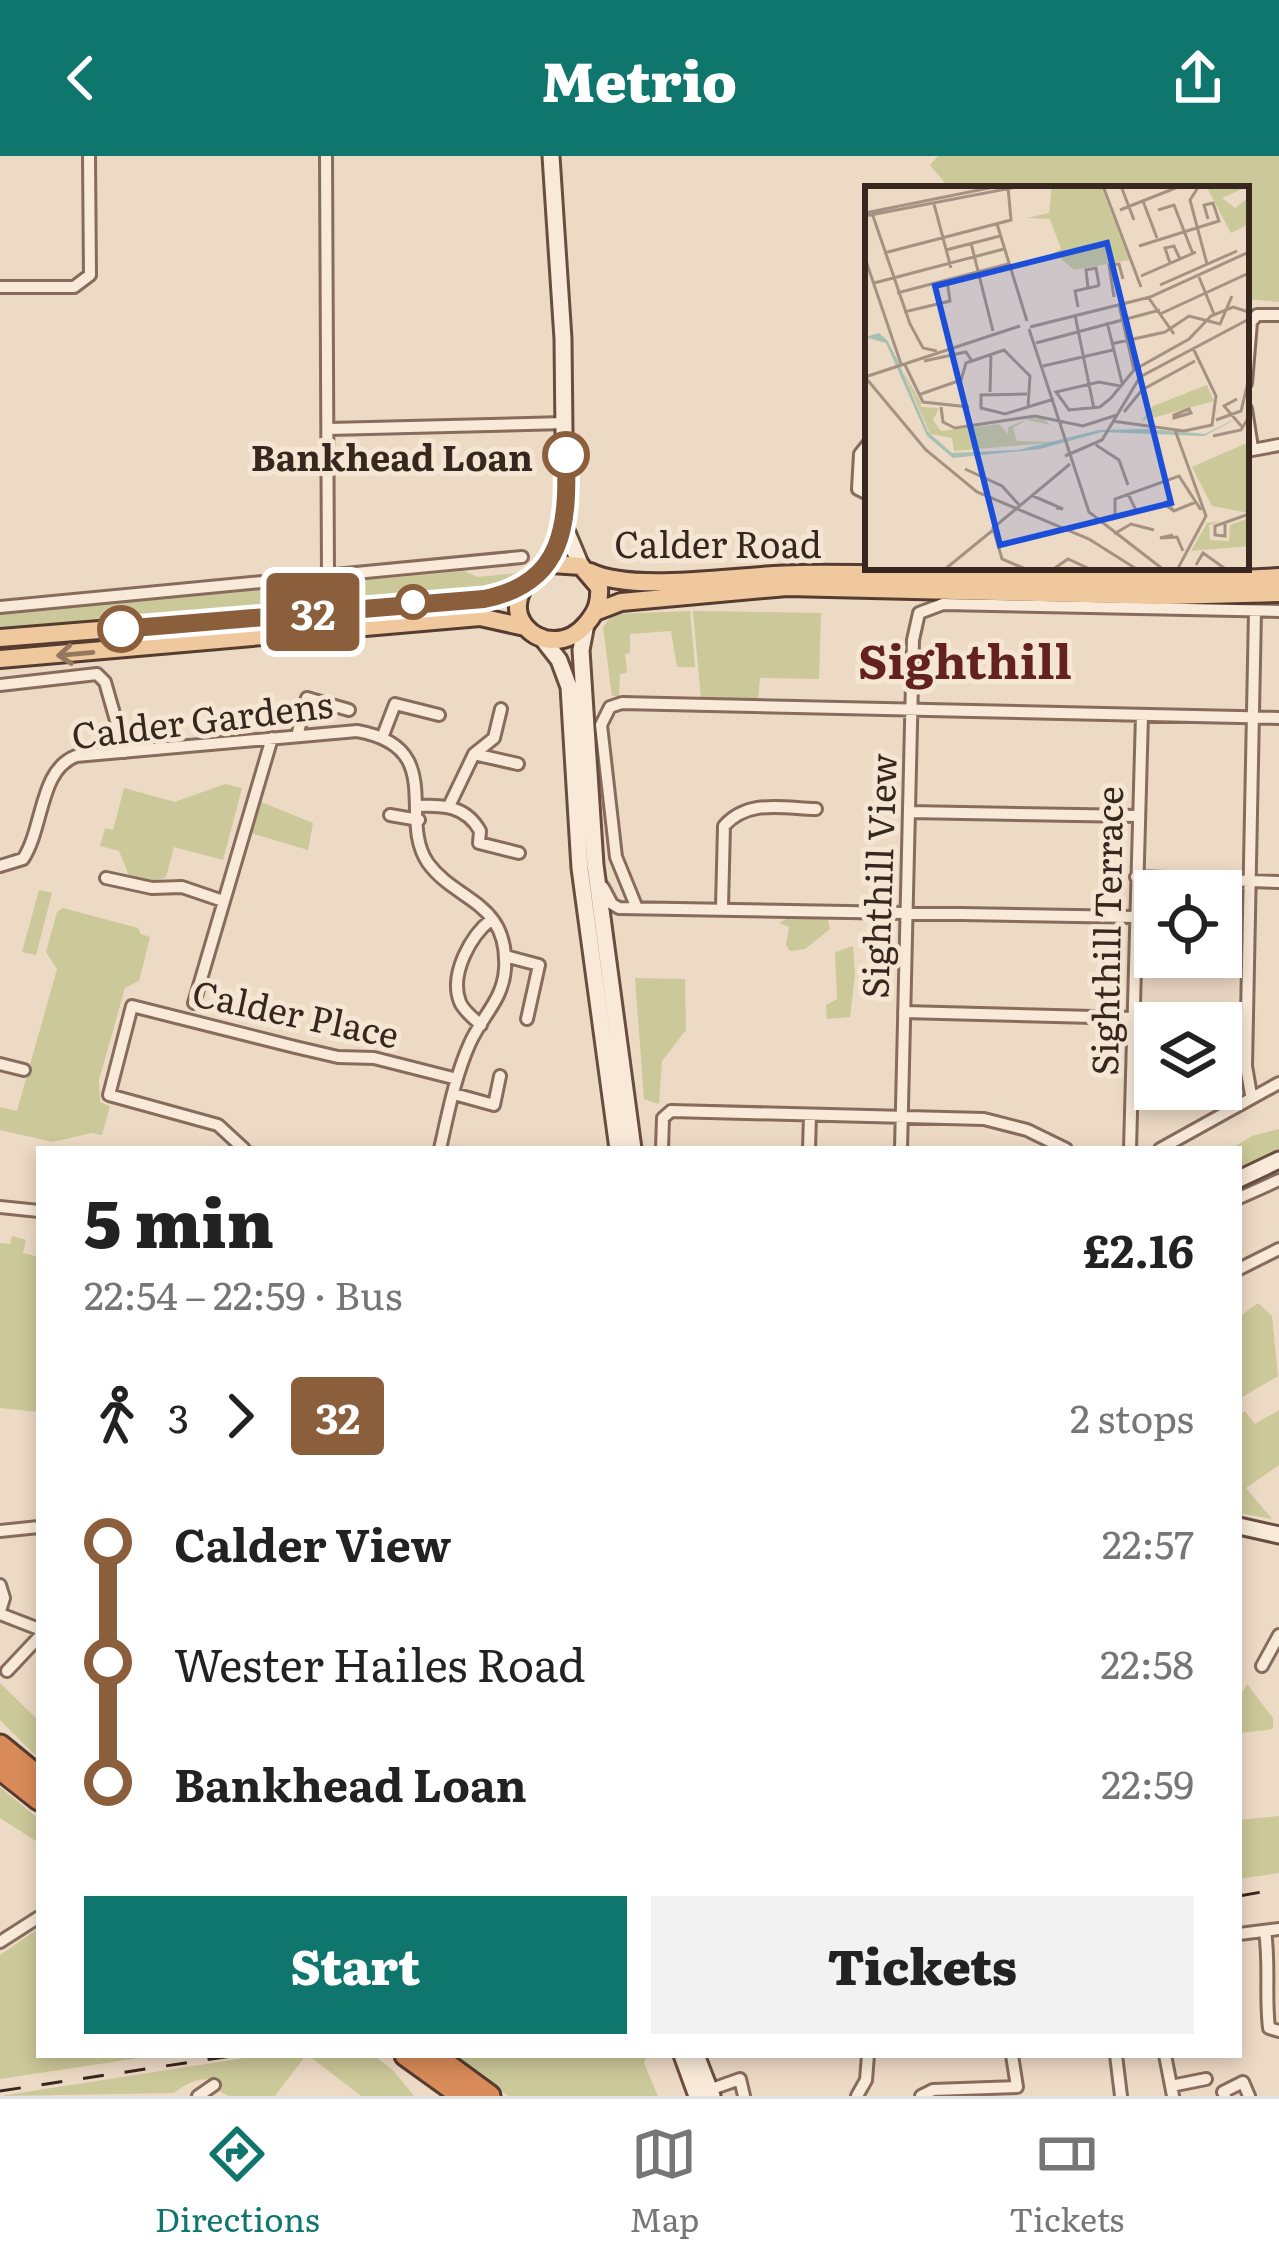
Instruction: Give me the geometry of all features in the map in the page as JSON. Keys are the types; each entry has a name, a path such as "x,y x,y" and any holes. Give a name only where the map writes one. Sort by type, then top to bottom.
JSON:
{"highway":[{"path":"0,1746 36,1776"},
{"path":"0,1768 36,1797"},
{"path":"410,2058 463,2096"},
{"path":"438,2058 489,2096"}],"main road":[{"path":"551,156 566,528 600,596 581,650 596,866 633,1146"},
{"path":"0,638 484,599 521,587 557,548 566,528"},
{"path":"537,572 559,563 585,569"},
{"name":"Calder Road","path":"585,569 625,584 949,572 1180,582 1279,578"},
{"path":"521,587 516,609 560,660 569,686 580,868 618,1146"},
{"name":"Calder Road","path":"590,619 621,602 787,587 1184,597 1279,593"},
{"path":"0,659 480,616 565,641 590,619"},
{"path":"1242,1178 1279,1160"},
{"path":"1242,1527 1279,1535"},
{"path":"684,2058 703,2094"},
{"path":"697,2058 703,2094"}],"street":[{"path":"0,287 74,286 90,275 89,156"},
{"path":"326,156 328,576"},
{"path":"1249,334 1253,318 1279,315"},
{"path":"329,429 565,423"},
{"path":"1249,450 1279,445"},
{"path":"865,448 860,454 858,489 865,492"},
{"path":"0,608 522,557"},
{"name":"Sighthill View","path":"901,1146 914,624 924,609 943,604 1256,611"},
{"path":"1251,1096 1246,1066 1256,611 1279,610"},
{"path":"0,685 97,674 105,682 125,752"},
{"path":"297,736 307,698 349,710"},
{"path":"636,906 616,856 602,725 610,707 622,703 1279,718"},
{"path":"382,738 395,704 440,715"},
{"path":"449,806 475,754 494,738 501,709"},
{"name":"Sighthill Terrace","path":"1136,870 1142,715"},
{"name":"Calder Gardens","path":"0,866 23,859 29,849 54,771 62,761 357,730 382,738 408,762 428,863 492,919 505,956 539,965 526,1019"},
{"path":"194,1003 272,738"},
{"path":"475,754 518,764"},
{"path":"418,806 449,806 475,821 479,843 520,853"},
{"path":"722,908 724,826 734,814 759,807 816,810"},
{"path":"909,812 1137,816"},
{"path":"390,815 419,820"},
{"path":"596,866 606,896 619,908 1134,917"},
{"path":"106,878 152,888 182,887 223,901"},
{"path":"1242,881 1279,882"},
{"path":"607,960 610,925 619,908"},
{"name":"Sighthill Terrace","path":"1130,1146 1134,917"},
{"path":"481,1025 460,1004 459,991 471,935 492,919"},
{"path":"441,1146 457,1079 502,990 505,956"},
{"name":"Calder Place","path":"241,1146 218,1125 109,1095 132,1006 338,1057 374,1058 457,1079"},
{"path":"904,1012 1132,1018"},
{"path":"0,1064 24,1070"},
{"path":"454,1094 494,1105 500,1076"},
{"path":"1165,1146 1279,1083"},
{"path":"662,1146 666,1113 984,1119 1027,1130 1060,1146"},
{"path":"809,1146 810,1115"},
{"path":"1242,1197 1279,1180"},
{"path":"0,1207 36,1211"},
{"path":"1242,1268 1279,1249"},
{"path":"0,1531 36,1527"},
{"path":"0,1585 4,1598 0,1612 36,1631"},
{"path":"1262,1666 1279,1635"},
{"path":"8,1671 36,1637"},
{"path":"0,1942 36,1919"},
{"path":"1242,1934 1272,1930 1275,1980 1265,1992 1269,2028 1279,2031"},
{"path":"864,2094 868,2058"},
{"path":"921,2096 933,2090 1014,2090 1012,2058"},
{"path":"1116,2058 1121,2096"},
{"path":"1166,2058 1172,2091 1206,2079"},
{"path":"703,2094 740,2079 744,2096"},
{"path":"1225,2096 1223,2092 1243,2082 1249,2096"},
{"path":"197,2096 214,2086"}],"shaded area":[{"path":"938,156 1279,156 1279,302 1249,299 1249,186 948,186 930,165"},
{"path":"464,571 477,577 519,573 501,588 0,631 0,614"},
{"path":"690,611 695,667 677,667 671,631 630,634 627,673 620,674 619,696 612,696 603,627 613,614"},
{"path":"693,611 821,613 819,679 760,678 758,700 701,699"},
{"path":"225,784 242,788 223,860 174,847 166,877 153,882 129,876 119,851 100,846 105,828 113,830 124,788 175,802"},
{"path":"259,801 313,823 308,850 251,833"},
{"path":"39,890 52,893 36,955 22,952"},
{"path":"63,908 138,928 150,937 139,981 125,988 99,1080 100,1102 110,1106 102,1135 53,1142 0,1130 0,1107 17,1111 57,969 46,952 57,912"},
{"path":"792,916 827,916 830,929 805,949 790,951 786,945 789,927 779,923"},
{"path":"853,946 850,1017 827,1019 826,1005 837,999 835,952"},
{"path":"635,978 685,979 686,1030 662,1061 659,1104 644,1099"},
{"path":"1279,1129 1279,1151 1242,1169 1242,1146 1235,1146"},
{"path":"12,1236 26,1240 23,1253 36,1256 36,1412 0,1408 0,1243 10,1244"},
{"path":"1258,1303 1272,1316 1278,1376 1242,1397 1242,1315"},
{"path":"1279,1410 1279,1465 1246,1488 1272,1519 1242,1514 1242,1414 1245,1411 1255,1424"},
{"path":"0,1683 36,1718 36,1756 0,1720"},
{"path":"1247,1684 1273,1718 1273,1728 1242,1733 1242,1693"},
{"path":"0,1787 36,1817 36,1841 0,1818"},
{"path":"1279,1816 1279,1873 1242,1879 1242,1820"},
{"path":"36,1930 36,2058 139,2058 0,2079 0,1955"},
{"path":"245,2058 304,2058 275,2096 229,2096 219,2091 221,2082 208,2079 174,2093 0,2096"},
{"path":"312,2058 377,2058 414,2096 361,2096"},
{"path":"458,2058 646,2058 658,2096 508,2096"}],"railway":[{"path":"1242,1895 1279,1889"},
{"path":"0,2091 218,2058"}],"bus line":[{"name":"32","path":"121,629 484,599 508,593 537,572 566,528 566,455"}],"place":[{"name":"Bankhead Loan","path":"566,455"}],"district":[{"name":"Sighthill","path":"965,658"}]}
